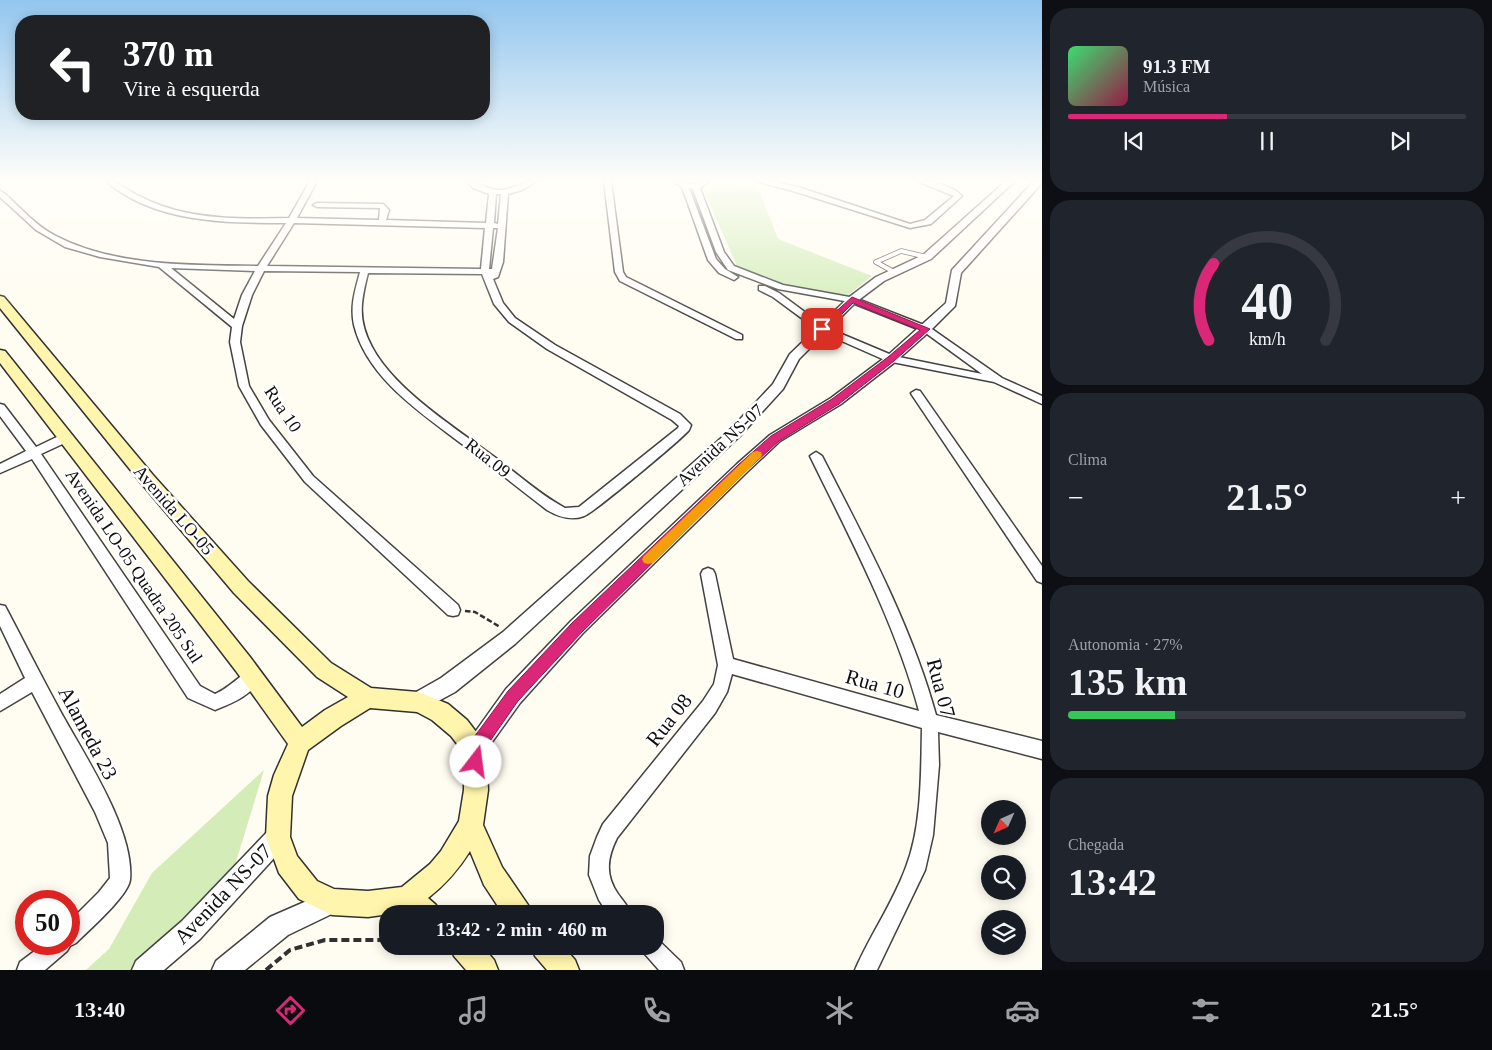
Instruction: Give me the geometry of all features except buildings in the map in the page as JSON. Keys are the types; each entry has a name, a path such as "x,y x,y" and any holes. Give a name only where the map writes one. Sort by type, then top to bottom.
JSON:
{"main road":[{"name":"Avenida LO-05","path":"0,300 147,479 241,587 324,670 368,698"},
{"path":"0,354 253,677 300,742"},
{"path":"392,905 332,902 308,890 288,864 278,837 280,796 286,775 300,742 333,718 368,698 418,702 440,712 459,728 475,749 476,790 471,825 450,860 418,905"},
{"path":"471,825 493,876 513,905"},
{"path":"472,955 484,970"},
{"path":"552,955 565,970"}],"street":[{"path":"36,226 54,238 95,253 162,265 497,272"},
{"name":"Rua 10","path":"288,226 260,268 247,295 237,326 235,342 244,386 265,422 310,478 453,610"},
{"path":"490,226 485,272 490,284"},
{"path":"490,284 497,272 502,226"},
{"path":"613,226 619,272 623,279 739,337"},
{"path":"700,226 716,266 734,277 776,295 822,329 891,359 998,380"},
{"path":"711,226 720,252 731,268 781,287 852,300 926,329 998,380 1042,400"},
{"name":"Avenida NS-07","path":"418,702 448,685 509,638 734,434 778,386 794,357 852,300 880,279 927,257 961,226"},
{"name":"Avenida NS-07","path":"475,749 513,696 577,627 742,468 775,438 836,401 891,359 926,329 951,304 956,272 998,226"},
{"path":"162,265 237,326"},
{"name":"Rua 09","path":"365,269 356,304 359,325 367,347 391,380 445,425 552,507 563,513 582,512 682,430 685,425 676,417 525,331 512,320 499,304 490,284"},
{"path":"916,393 1042,577"},
{"name":"Avenida LO-05 Quadra 205 Sul","path":"0,408 34,453 194,692 215,702 234,694 253,677"},
{"path":"0,469 65,438"},
{"name":"Rua 07","path":"816,456 868,560 917,674 930,722 930,781 923,841 915,870 866,970"},
{"name":"Rua 08","path":"614,905 606,895 598,878 599,861 610,831 709,707 722,687 726,665 708,574"},
{"name":"Alameda 23","path":"0,611 102,806 117,843 120,881 106,899 80,925"},
{"name":"Rua 10","path":"726,665 930,722 1042,750"},
{"path":"0,703 35,681"},
{"name":"Avenida NS-07","path":"145,970 191,930 278,837"},
{"path":"225,970 279,926 332,902"},
{"path":"28,970 46,955"},
{"path":"659,955 673,970"}],"lane":[{"path":"894,272 876,262 896,250 910,251 927,257"}],"path":[{"path":"453,610 475,612 492,621 509,638"},
{"path":"266,970 290,950 325,940 379,940"}],"green space":[{"path":"720,226 773,226 778,239 872,276 848,295 796,289 746,275 737,266"},
{"path":"264,770 228,888 152,970 86,970 109,949 152,873"}],"slow traffic":[{"path":"648,559 757,455"}],"route":[{"path":"476,762 475,749 513,696 577,627 742,468 775,438 836,401 891,359 926,329 852,300 822,329"}]}
